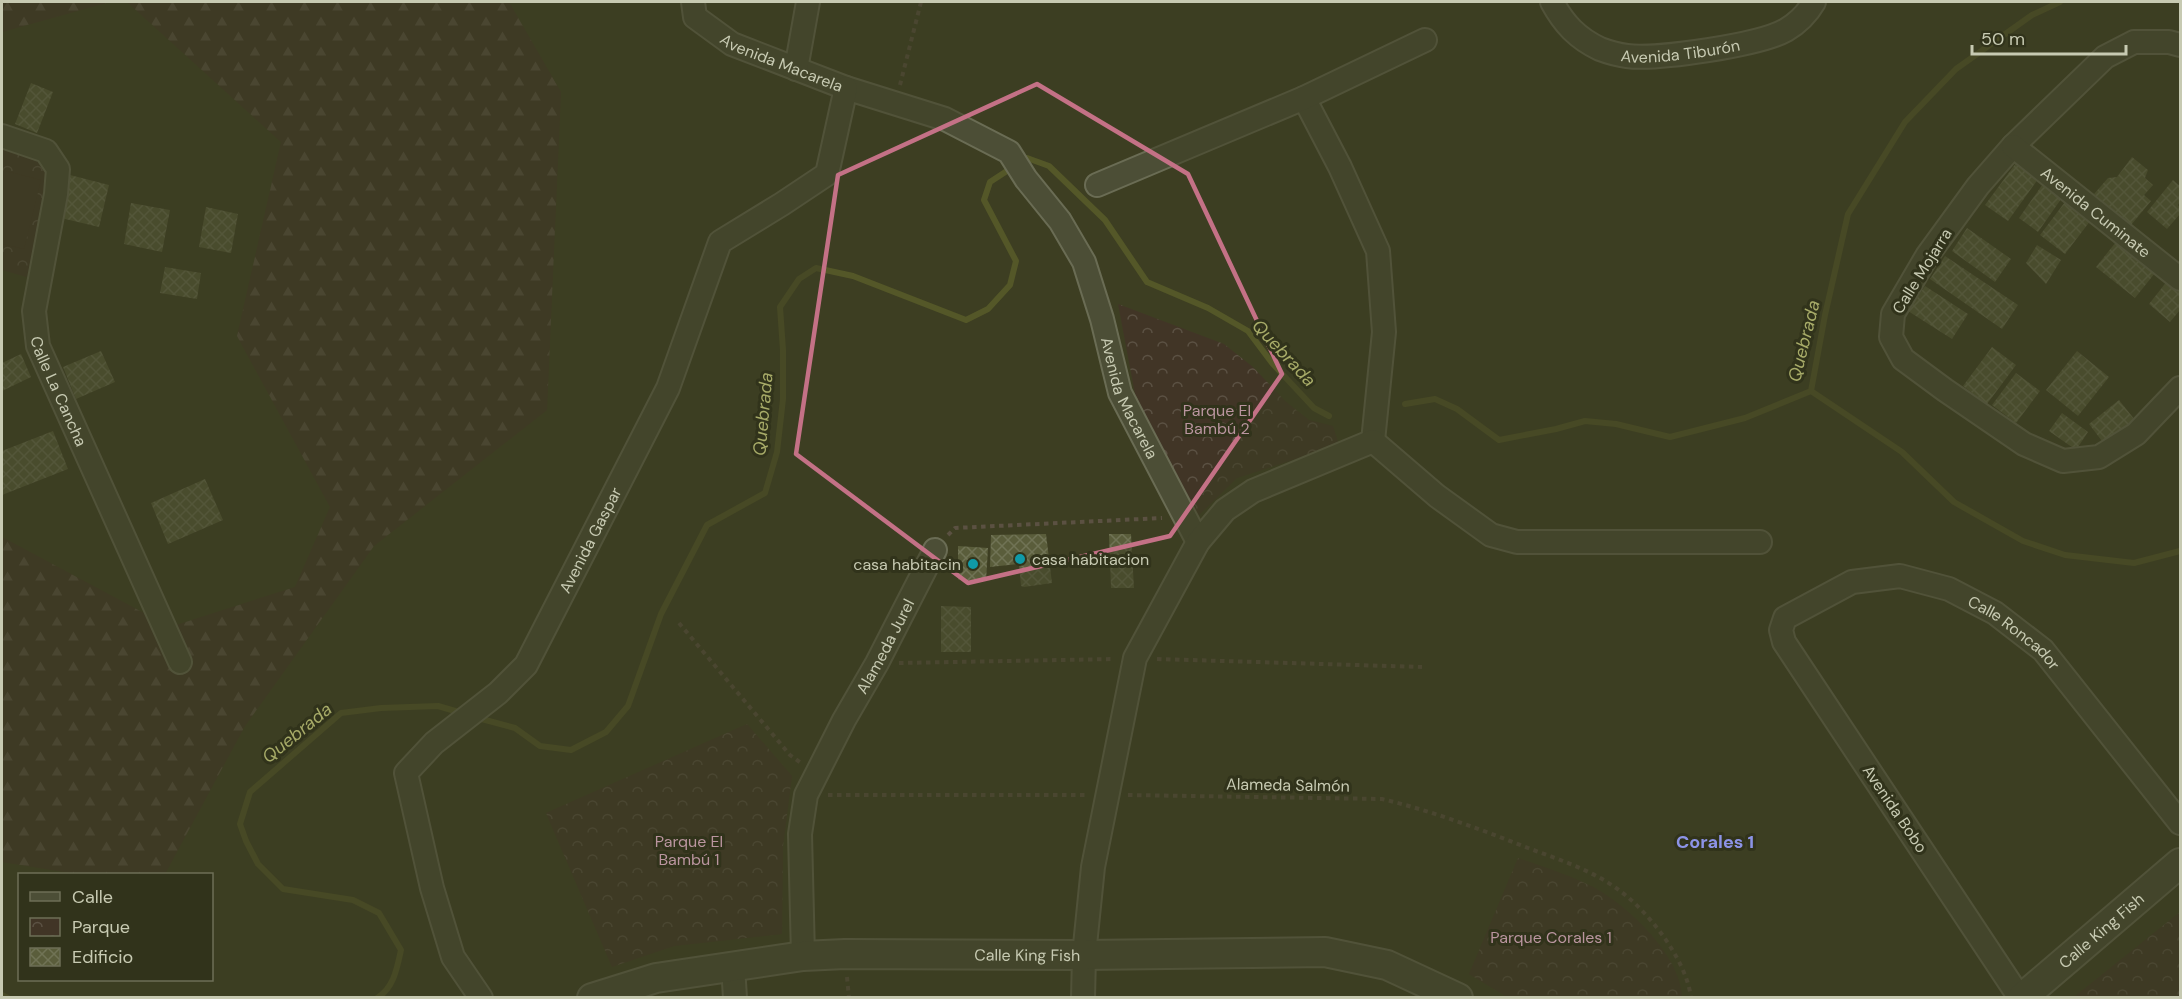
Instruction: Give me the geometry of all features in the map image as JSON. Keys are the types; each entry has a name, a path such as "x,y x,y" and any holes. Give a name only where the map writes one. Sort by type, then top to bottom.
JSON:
{"street":[{"name":"Avenida Macarela","path":"693,2 695,17 732,44 846,88 945,119 1009,152 1060,221 1084,262 1102,319 1120,393 1198,542"},
{"path":"796,69 808,2"},
{"name":"Avenida Tiburón","path":"1552,2 1573,34 1601,49 1628,56 1685,54 1757,40 1785,31 1807,15 1814,2"},
{"path":"1097,185 1304,98 1425,40"},
{"name":"Calle Mojarra","path":"2181,45 2169,42 2134,42 2105,57 2013,146 1978,186 1934,247 1893,314 1891,337 1903,359 2025,444 2063,461 2099,457 2136,434 2181,387"},
{"name":"Avenida Gaspar","path":"481,998 453,957 432,888 406,773 434,743 498,693 526,665 668,388 720,242 827,174 846,88"},
{"path":"1304,98 1340,167 1378,251 1384,332 1373,441"},
{"name":"Calle La Cancha","path":"2,136 46,151 58,169 56,194 34,311 38,346 180,662"},
{"name":"Avenida Cuminate","path":"2013,146 2181,279"},
{"path":"1373,441 1437,496 1491,535 1517,542 1761,542"},
{"path":"1083,998 1084,955 1093,867 1135,658 1198,542 1225,510 1253,491 1373,441"},
{"name":"Alameda Jurel","path":"803,956 800,834 806,795 844,720 877,663 934,550"},
{"name":"Calle Roncador","path":"1785,618 1852,582 1900,576 1949,590 1995,613 2043,650 2181,823"},
{"name":"Avenida Bobo","path":"1785,618 1781,630 1784,642 2021,998"},
{"name":"Calle King Fish","path":"2021,998 2181,863"},
{"name":"Calle King Fish","path":"606,995 656,978 803,956 1325,952 1387,964 1458,998"},
{"path":"733,966 735,998"}],"path":[{"path":"896,104 921,2"},
{"path":"934,550 955,528 1184,517"},
{"path":"679,623 790,755 817,773"},
{"name":"Alameda Salmón","path":"806,795 1106,795 1382,799 1417,808 1494,834 1587,870 1630,898 1672,946 1690,988 1691,998"}],"highlighted area":[{"path":"1037,84 1188,174 1282,374 1170,536 968,583 796,454 838,175"}],"green space":[{"path":"2,2 110,2 2,32"},
{"path":"127,2 509,2 561,92 547,410 374,546 245,726 166,873 71,873 2,862 2,537 170,627 295,587 330,507 237,336 281,142"},
{"path":"2,148 33,156 43,165 50,183 27,277 2,270"},
{"path":"2,170 41,180 24,249 2,244"},
{"name":"Parque El Bambú 2","path":"1118,304 1224,344 1253,367 1285,401 1309,420 1333,426 1339,445 1237,478 1196,518 1135,394"},
{"name":"Parque El Bambú 1","path":"747,724 792,776 783,846 782,934 674,946 612,967 546,813"},
{"name":"Parque Corales 1","path":"1518,858 1587,884 1602,892 1633,916 1661,947 1672,964 1682,997 1507,997 1469,974"},
{"path":"2180,912 2180,997 2074,997"}],"building":[{"path":"31,83 53,92 37,133 15,124"},
{"path":"2132,157 2148,170 2145,178 2153,185 2144,195 2151,201 2131,225 2094,194 2108,178 2117,177"},
{"path":"2019,159 2041,175 2008,221 1985,205"},
{"path":"70,175 109,185 99,227 61,218"},
{"path":"2047,178 2066,192 2038,232 2019,218"},
{"path":"2173,180 2180,186 2178,205 2180,214 2167,229 2147,212"},
{"path":"2065,202 2094,216 2065,254 2040,235"},
{"path":"131,203 170,210 162,252 124,244"},
{"path":"206,207 238,214 231,253 199,247"},
{"path":"1967,228 2011,259 1995,282 1952,251"},
{"path":"2120,237 2159,268 2135,298 2096,267"},
{"path":"2037,245 2061,260 2046,284 2026,263"},
{"path":"1945,256 2018,305 2002,329 1930,279"},
{"path":"165,267 201,273 197,299 160,293"},
{"path":"2172,275 2180,282 2180,310 2170,322 2149,304"},
{"path":"1925,286 1968,314 1952,339 1908,311"},
{"path":"1992,347 2016,365 1987,404 1963,386"},
{"path":"101,351 115,382 76,399 63,367"},
{"path":"2077,351 2109,377 2078,416 2046,390"},
{"path":"21,354 31,377 2,391 2,363"},
{"path":"2016,373 2040,391 2016,423 1992,405"},
{"path":"2119,400 2139,425 2108,449 2089,424"},
{"path":"2062,413 2088,432 2076,450 2049,431"},
{"path":"53,431 68,469 2,495 2,451"},
{"path":"205,479 223,520 168,544 151,503"},
{"name":"casa habitacion","path":"1046,534 1052,583 1024,587 1021,586 1019,564 990,567 991,535"},
{"path":"1109,534 1131,534 1134,588 1111,588"},
{"name":"casa habitacin","path":"958,546 988,548 986,581 958,580"},
{"path":"941,606 971,607 971,652 941,652"}],"waterway":[{"name":"Quebrada","path":"1811,391 1825,315 1848,214 1905,122 1956,69 2032,15 2060,2"},
{"name":"Quebrada","path":"1022,162 1027,158 1049,166 1105,220 1147,282 1208,308 1248,331 1272,363 1314,408 1329,416"},
{"name":"Quebrada","path":"478,718 515,728 540,746 571,750 606,732 628,706 661,614 707,525 765,493 777,452 783,399 780,307 799,279 816,268 853,276 966,320 988,309 1010,285 1016,261 984,200 990,182 1013,167"},
{"path":"1811,391 1902,452 1954,502 2023,541 2065,555 2134,563 2180,551"},
{"name":"Quebrada","path":"1405,404 1435,399 1457,409 1499,440 1585,421 1616,424 1670,437 1745,418 1811,391"},
{"name":"Quebrada","path":"377,998 391,983 401,950 379,913 353,900 283,889 258,864 240,824 250,792 341,713 381,708 438,706 462,713"},
{"name":"Quebrada","path":"2,995 8,998"}],"place":[{"name":"casa habitacion","path":"1020,559"},
{"name":"casa habitacin","path":"973,564"}],"district":[{"name":"Corales 1","path":"1715,842"}]}
